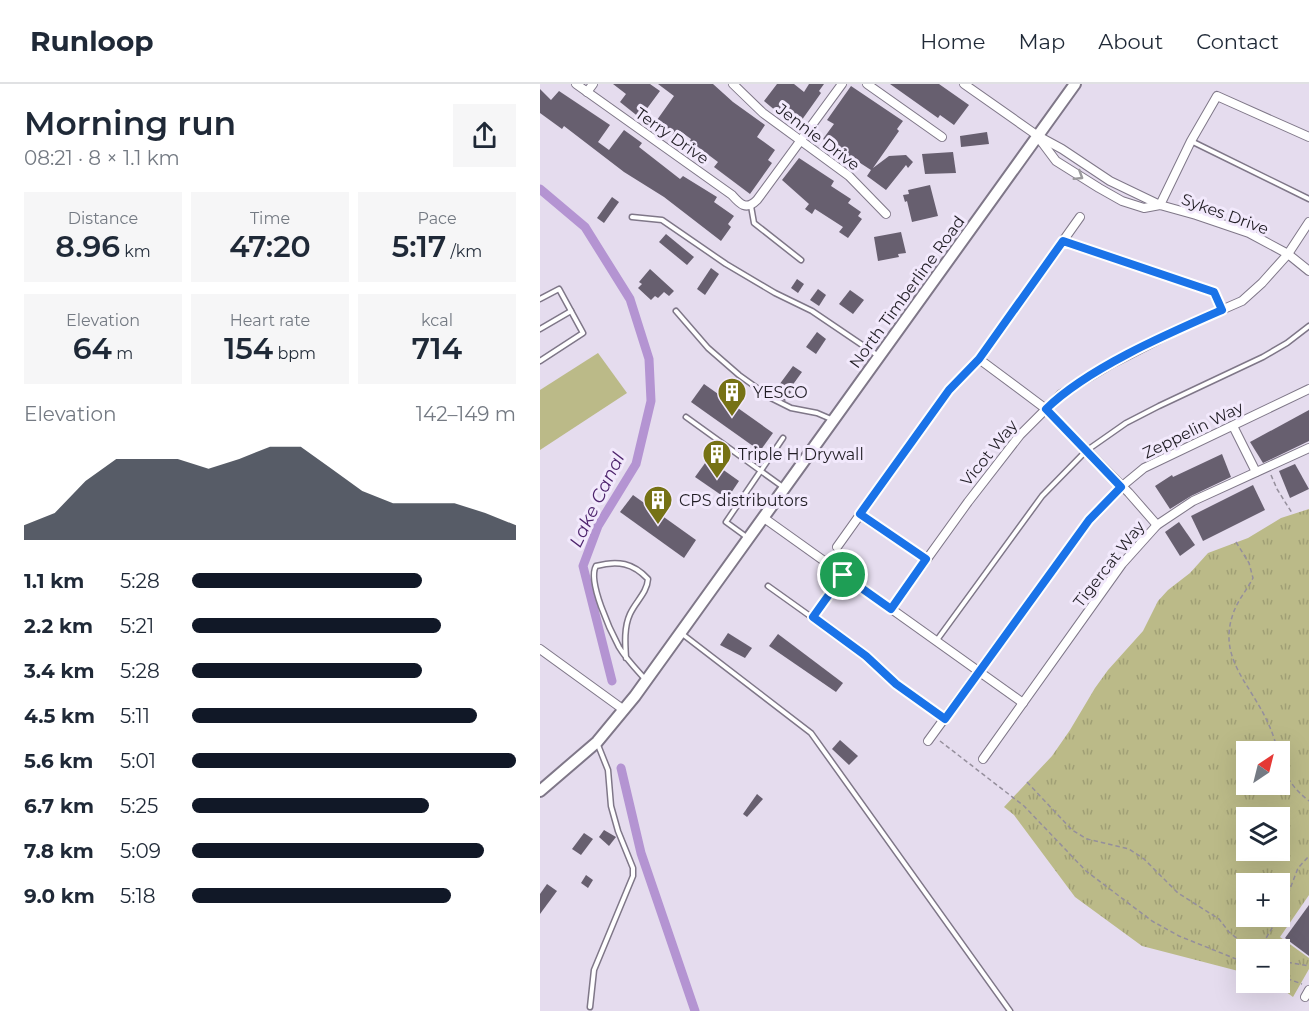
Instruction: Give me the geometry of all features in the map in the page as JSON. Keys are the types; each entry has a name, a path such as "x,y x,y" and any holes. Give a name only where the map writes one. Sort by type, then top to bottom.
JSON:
{"main road":[{"name":"North Timberline Road","path":"540,791 597,742 624,710 1075,84"}],"street":[{"name":"Terry Drive","path":"576,84 732,195 739,204 751,206"},
{"path":"587,92 593,84"},
{"name":"Jennie Drive","path":"733,84 763,113 849,176 886,214"},
{"path":"751,206 842,84"},
{"path":"867,84 942,137"},
{"path":"964,84 1038,136 1110,181 1160,206"},
{"path":"1160,206 1191,141 1217,96 1309,137"},
{"path":"1038,136 1056,161 1099,188 1122,201 1144,208 1160,206"},
{"name":"Sykes Drive","path":"1160,206 1196,215 1249,233 1288,254 1309,271"},
{"path":"837,547 949,390 979,359 1080,217"},
{"name":"Vicot Way","path":"891,609 1020,435 1061,394 1113,363 1186,325 1242,301 1288,254 1309,222"},
{"path":"1063,241 1214,292 1222,310"},
{"path":"979,359 1046,409 1157,525"},
{"name":"Zeppelin Way","path":"928,741 1089,520 1121,487 1144,468 1309,389"},
{"path":"1233,426 1256,472"},
{"name":"Tigercat Way","path":"983,759 1122,564 1157,525 1193,501 1309,448"},
{"path":"860,514 926,559"},
{"path":"764,518 1023,703"},
{"path":"540,649 624,710"}],"lane":[{"path":"1191,141 1309,199"},
{"path":"751,206 754,223 801,260"},
{"path":"632,218 662,220 726,264 812,311 879,357"},
{"path":"540,299 559,289 583,333 540,362"},
{"path":"540,329 571,311"},
{"path":"676,311 708,348 739,375 771,398 791,408 817,413 834,421"},
{"path":"936,641 1042,496 1086,451 1126,423 1263,357 1287,343 1309,326"},
{"path":"686,417 785,488"},
{"path":"749,538 726,522 783,438"},
{"path":"626,658 626,629 631,612 648,587 648,579 639,569 629,565 619,563 596,566 593,571 594,578 603,613 626,658 646,680"},
{"path":"813,617 843,575"},
{"path":"768,586 866,656 896,684 945,719"},
{"path":"681,633 811,733 1010,1011"},
{"path":"590,1007 594,970 633,876 633,868 611,806 608,770 597,742"}],"path":[{"path":"1268,466 1277,489 1292,513"},
{"path":"1236,542 1249,563 1253,578 1233,613 1230,625 1230,647 1236,668 1263,713 1274,741"},
{"path":"940,741 1024,806 1086,871 1134,908 1164,929 1236,959"},
{"path":"1027,782 1072,830 1087,839 1129,849 1144,859 1178,893 1219,919 1228,932 1238,939"},
{"path":"1290,783 1309,801"},
{"path":"1290,888 1298,867 1309,856"},
{"path":"1290,963 1309,966"},
{"path":"1290,979 1302,984"}],"green space":[{"path":"598,353 627,393 540,450 540,390"},
{"path":"1309,509 1309,895 1290,923 1290,873 1236,873 1236,927 1287,927 1280,937 1283,939 1236,939 1236,970 1142,946 1075,897 1014,815 1004,807 1052,756 1108,670 1143,631 1158,601 1190,573 1208,553 1248,538 1281,518"},
{"path":"1290,944 1309,958 1309,969 1293,997 1288,993 1290,993"}],"building":[{"path":"613,84 650,84 660,91 640,118 620,102 626,94"},
{"path":"658,84 713,84 765,125 757,137 775,150 768,160 772,163 750,194 714,167 718,162 680,131 676,137 661,126 658,131 652,127 674,96"},
{"path":"777,84 794,84 804,92 809,84 824,84 819,91 821,93 799,124 785,114 783,117 764,101"},
{"path":"890,84 939,84 969,105 954,125 940,115 938,118"},
{"path":"851,86 903,121 897,129 899,131 873,168 889,156 906,155 913,162 908,168 906,165 886,190 867,176 871,170 823,139 834,124 827,120"},
{"path":"540,89 551,100 559,91 610,125 598,142 609,150 624,130 642,143 639,147 680,179 683,176 717,197 714,202 734,216 728,224 731,227 721,241 664,197 624,172 564,126 562,129 540,113"},
{"path":"987,132 989,144 961,147 960,136"},
{"path":"953,152 956,173 925,174 922,154"},
{"path":"799,158 834,181 831,186 851,199 848,203 861,212 858,216 862,219 848,238 839,232 843,227 815,209 812,214 805,209 809,204 782,180"},
{"path":"930,185 938,216 912,222 907,201 905,202 903,195 909,194 908,190"},
{"path":"612,197 619,202 604,223 597,218"},
{"path":"901,232 906,253 898,254 899,257 878,261 874,237"},
{"path":"666,234 694,257 687,265 659,242"},
{"path":"711,268 719,274 705,295 697,289"},
{"path":"650,269 674,291 669,296 664,292 658,298 655,296 651,300 638,288 642,284 639,282"},
{"path":"797,279 804,284 798,293 791,288"},
{"path":"818,289 826,295 819,306 810,300"},
{"path":"850,290 864,300 853,314 839,304"},
{"path":"817,332 826,339 816,354 806,347"},
{"path":"793,366 802,372 789,390 791,392 785,401 776,394 781,386 779,385"},
{"name":"YESCO","path":"704,384 773,433 760,451 691,402"},
{"path":"1309,410 1309,441 1263,463 1250,442"},
{"path":"1222,454 1231,477 1170,509 1155,486 1172,475 1173,477"},
{"name":"Triple H Drywall","path":"708,459 739,481 727,499 695,477"},
{"path":"1295,464 1309,489 1290,498 1279,471"},
{"path":"1253,485 1265,510 1203,541 1191,516"},
{"name":"CPS distributors","path":"633,495 696,540 684,558 620,512"},
{"path":"1179,522 1195,545 1180,556 1165,532"},
{"path":"728,633 752,648 745,658 720,645"},
{"path":"778,634 843,683 836,692 769,646"},
{"path":"840,740 858,756 849,765 832,749"},
{"path":"757,794 763,799 747,817 743,814"},
{"path":"604,830 616,837 609,846 599,837"},
{"path":"584,833 593,839 581,855 572,849"},
{"path":"586,875 593,880 588,888 581,883"},
{"path":"547,884 557,891 540,914 540,894"},
{"path":"1309,905 1309,956 1290,942 1290,939 1285,938"}],"waterway":[{"name":"Lake Canal","path":"540,189 585,227 630,299 649,359 651,401 636,464 598,526 583,566 612,681"},
{"name":"Lake Canal","path":"621,768 641,853 695,1011"}],"place":[{"name":"YESCO","path":"732,418"},
{"name":"Triple H Drywall","path":"717,480"},
{"name":"CPS distributors","path":"658,526"}],"route":[{"path":"1063,241 1214,292 1222,310 1186,325 1113,363 1061,394 1046,409 1121,487 1089,520 945,719 896,684 866,656 813,617 843,575 891,609 926,559 860,514 949,390 979,359 1063,241"}]}
